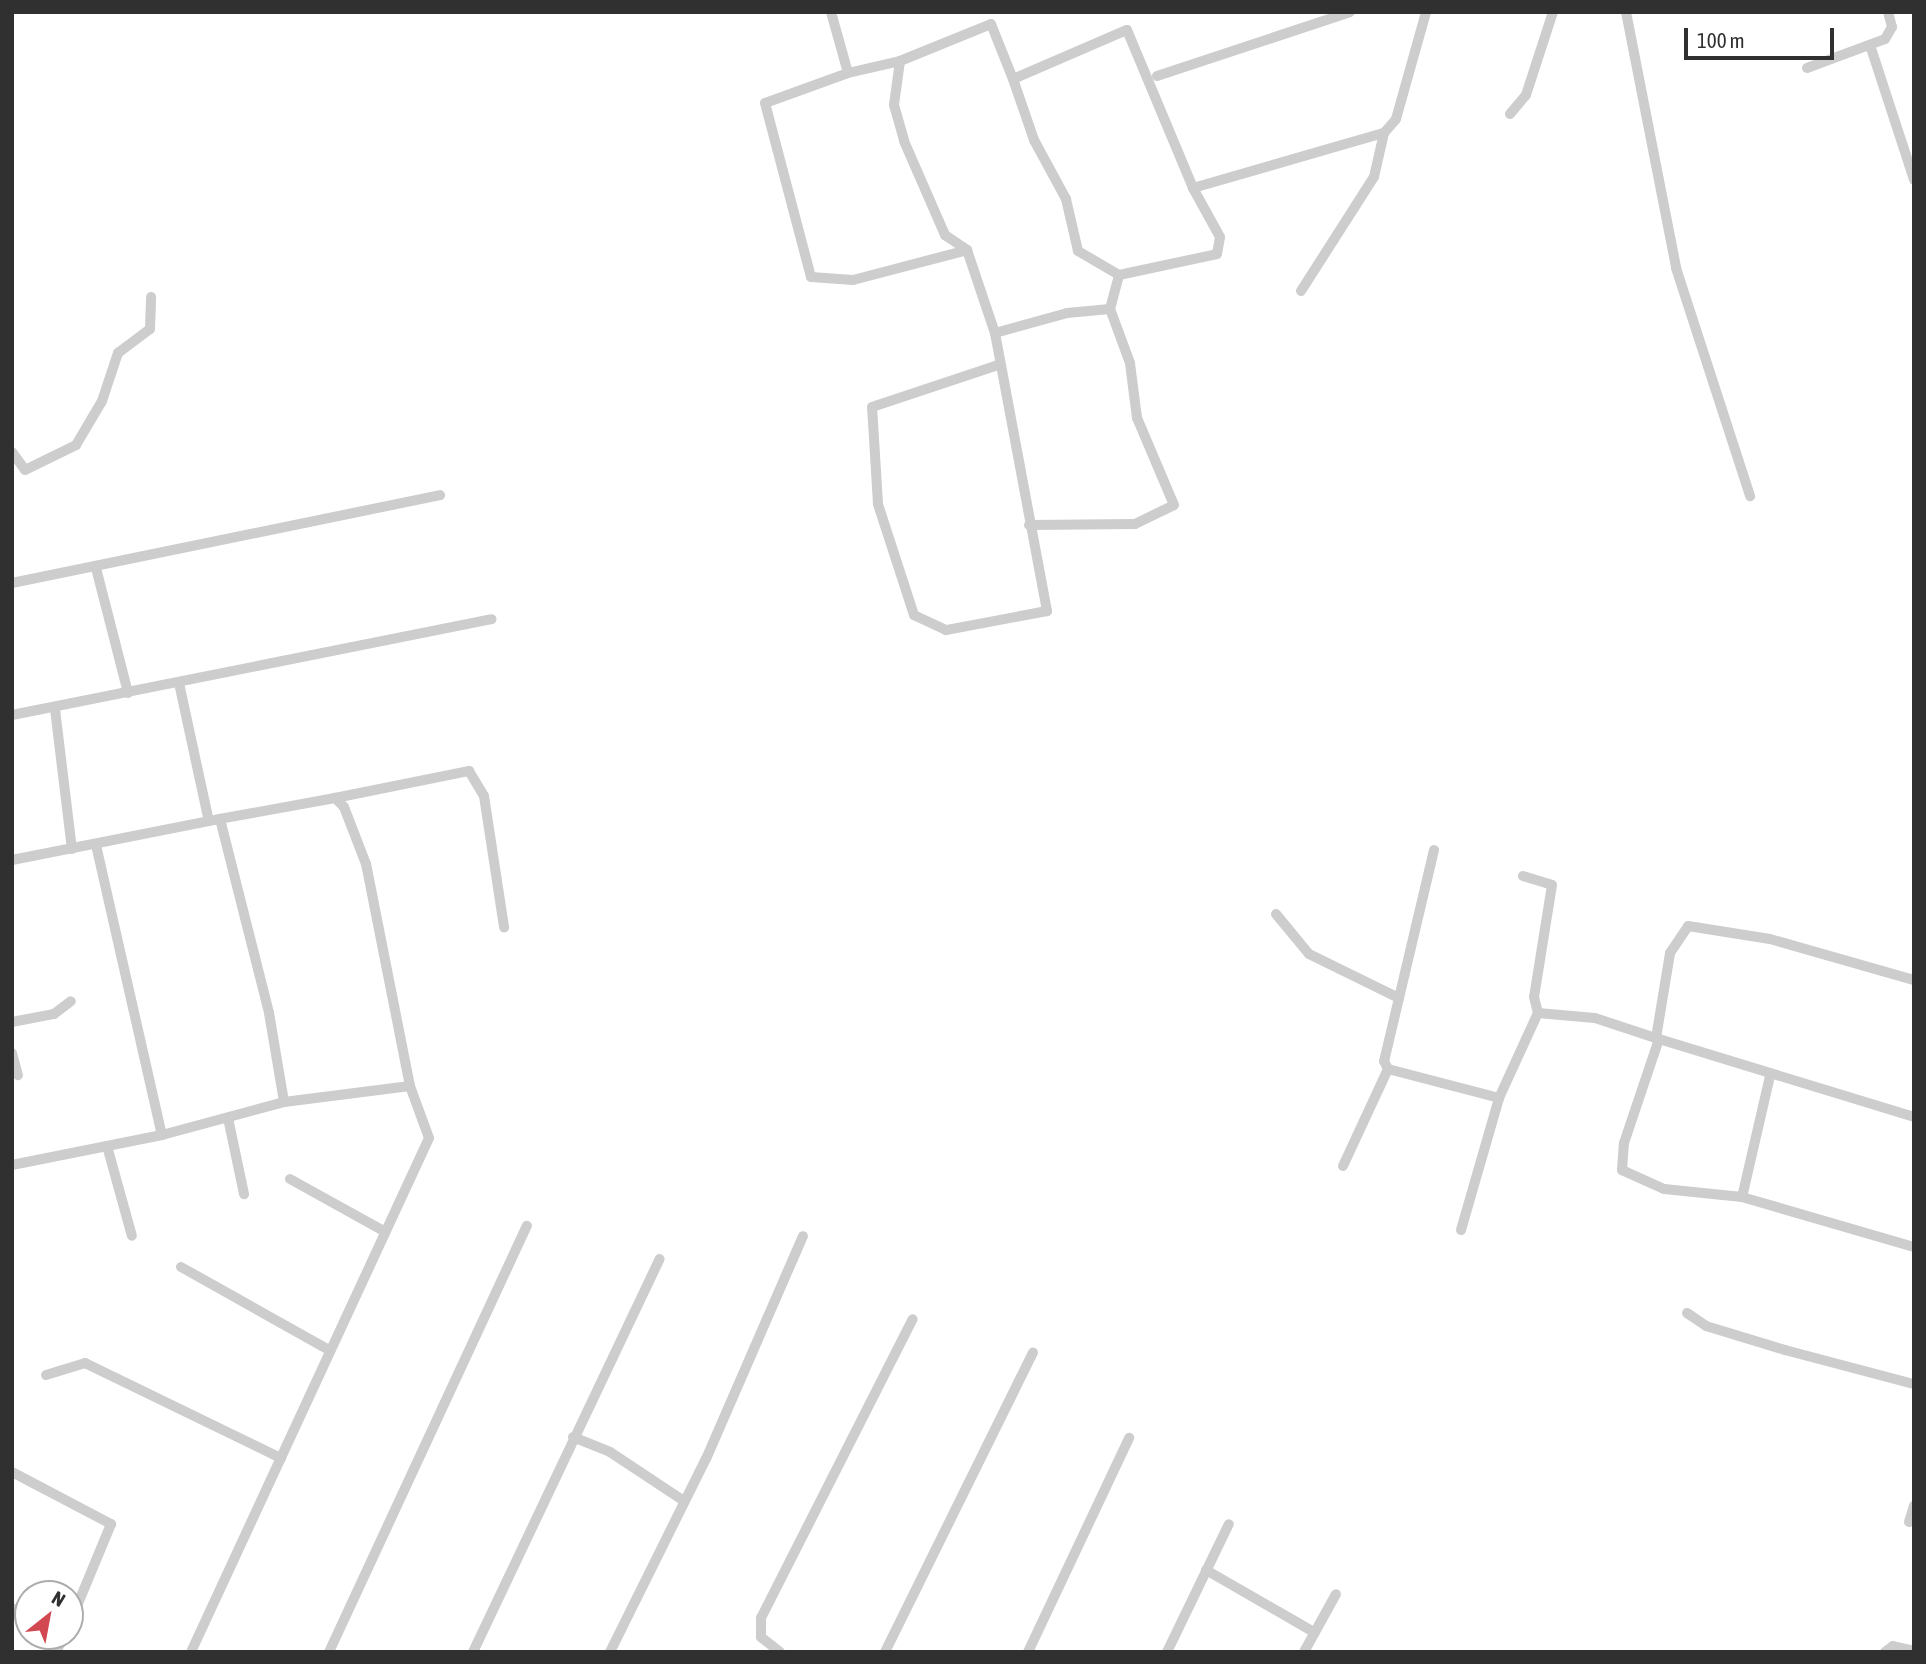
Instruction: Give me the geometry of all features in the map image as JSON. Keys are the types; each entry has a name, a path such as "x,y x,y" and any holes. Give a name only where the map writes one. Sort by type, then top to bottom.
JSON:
{"street":[{"path":"831,12 848,73"},
{"path":"986,12 1034,140 1066,199 1078,251 1119,275 1217,254 1220,237 1193,188 1127,30 1013,79"},
{"path":"1157,76 1350,12"},
{"path":"1301,291 1374,177 1384,133 1396,119 1404,72 1426,12"},
{"path":"1510,114 1526,94 1553,12"},
{"path":"1626,12 1676,268 1750,496"},
{"path":"1807,68 1870,45 1889,34 1888,12"},
{"path":"967,250 853,280 811,277 765,103 848,73 900,61 991,24"},
{"path":"1870,45 1910,146 1914,180"},
{"path":"900,61 894,105 904,141 946,235 967,250 995,333 998,365 1047,611 946,629 914,615 878,504 872,407 998,365"},
{"path":"1193,188 1384,133"},
{"path":"1029,525 1135,523 1174,505 1137,418 1130,363 1110,309 1119,275"},
{"path":"12,452 25,470 76,445 102,401 118,353 150,329 151,297"},
{"path":"995,333 1067,313 1110,309"},
{"path":"12,583 96,568 440,495"},
{"path":"96,568 128,693"},
{"path":"12,715 55,709 491,619"},
{"path":"179,683 208,817"},
{"path":"55,709 72,849"},
{"path":"12,860 96,845 208,817 220,819 470,771 484,796 504,927"},
{"path":"191,1652 429,1138 410,1086 366,864 335,798"},
{"path":"220,819 269,1013 284,1102"},
{"path":"96,845 162,1135"},
{"path":"1343,1167 1388,1069 1386,1050 1434,850"},
{"path":"1461,1230 1499,1098 1538,1013 1537,962 1552,885 1523,876"},
{"path":"1276,914 1309,954 1399,998"},
{"path":"1914,980 1770,939 1688,926 1670,953 1657,1038 1624,1143 1622,1170 1664,1189 1742,1197 1914,1247"},
{"path":"12,1022 54,1014 71,1001"},
{"path":"1538,1013 1595,1018 1770,1076 1914,1117"},
{"path":"12,1054 18,1075"},
{"path":"1388,1069 1499,1098"},
{"path":"1742,1197 1770,1076"},
{"path":"12,1165 162,1135 284,1102 410,1086"},
{"path":"228,1118 244,1194"},
{"path":"107,1146 132,1236"},
{"path":"290,1179 384,1231"},
{"path":"329,1652 527,1226"},
{"path":"610,1652 684,1501 803,1236"},
{"path":"473,1652 660,1259"},
{"path":"181,1267 329,1350"},
{"path":"1687,1313 1706,1325 1785,1350 1914,1384"},
{"path":"780,1652 761,1637 761,1618 913,1319"},
{"path":"885,1652 1033,1353"},
{"path":"46,1375 85,1363 281,1458"},
{"path":"573,1437 610,1452 684,1501"},
{"path":"1028,1652 1129,1438"},
{"path":"12,1472 110,1524 84,1588"},
{"path":"1909,1522 1914,1506"},
{"path":"1167,1652 1229,1524"},
{"path":"1206,1570 1314,1632"},
{"path":"1304,1652 1336,1594"},
{"path":"1885,1652 1893,1646 1914,1651"}]}
